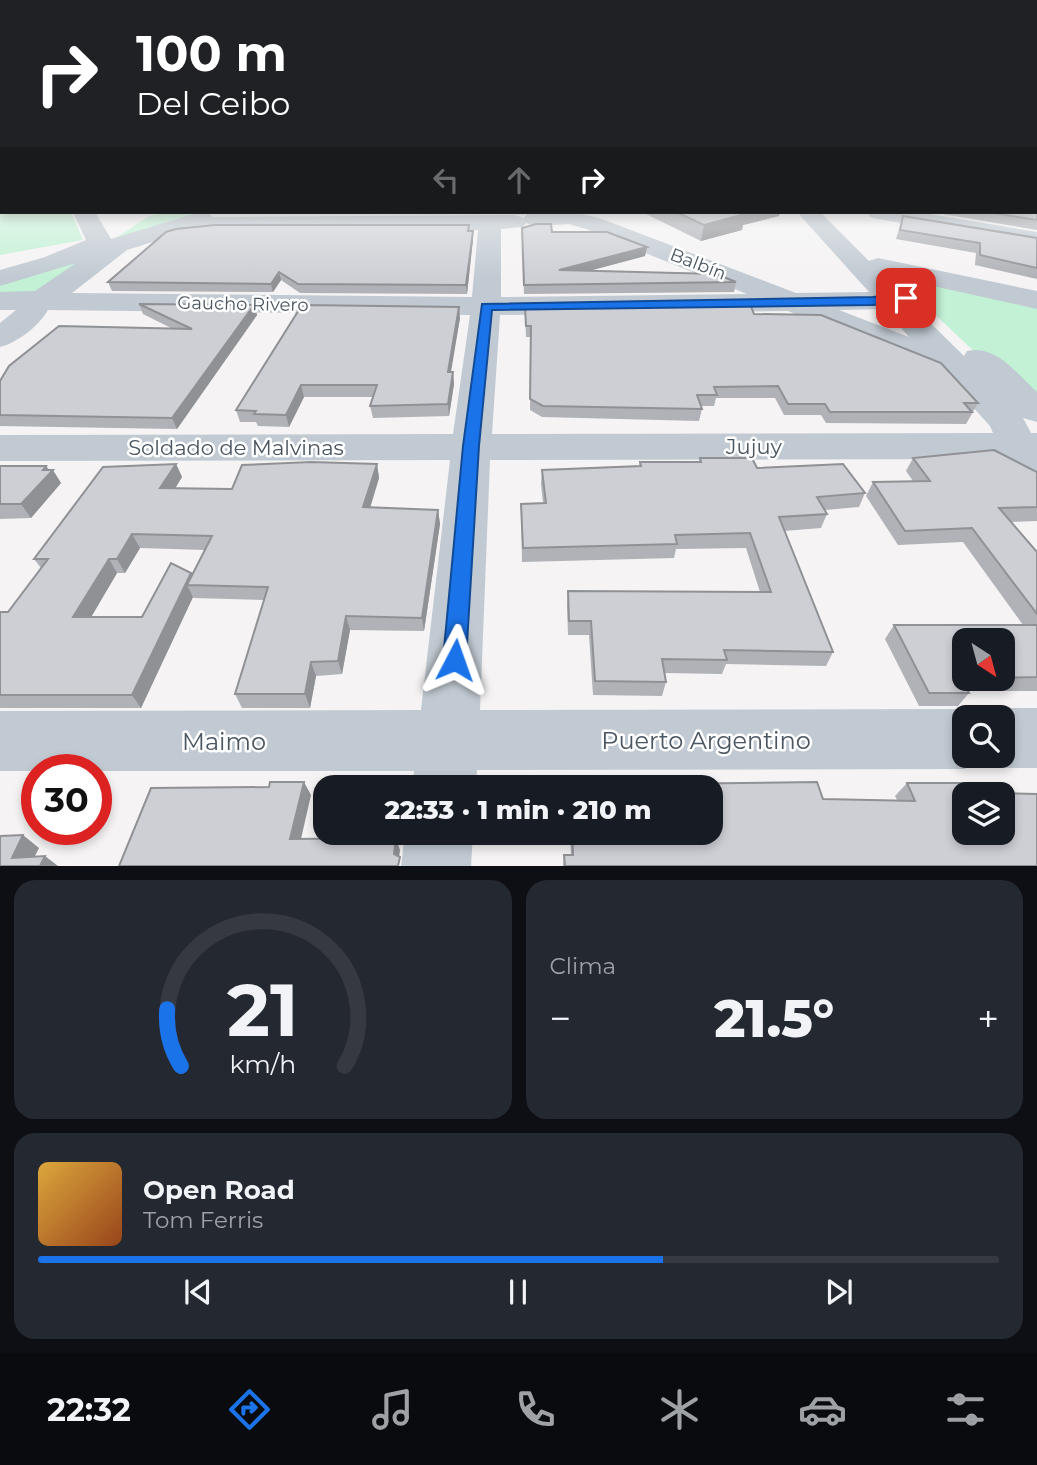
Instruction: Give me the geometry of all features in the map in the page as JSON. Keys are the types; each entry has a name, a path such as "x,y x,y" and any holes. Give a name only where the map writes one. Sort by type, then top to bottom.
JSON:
{"street":[{"path":"534,219 583,214"},
{"path":"14,302 53,295 95,260 120,245 211,216 490,223 583,214"},
{"name":"Balbín","path":"583,214 912,323"},
{"name":"Balbín","path":"583,214 795,302 965,359"},
{"path":"810,214 855,261 893,285 912,323 1037,411"},
{"path":"829,214 965,359 1031,453"},
{"path":"890,214 1037,239"},
{"path":"0,278 54,263 92,227 145,215"},
{"path":"446,764 471,446 486,306 490,223"},
{"name":"Gaucho Rivero","path":"14,302 486,306 795,302 848,300 893,285 1037,300"},
{"path":"0,338 33,311 34,306 14,302"},
{"name":"Soldado de Malvinas","path":"0,448 471,446"},
{"name":"Jujuy","path":"471,446 1031,453"},
{"path":"1015,738 1037,738"},
{"name":"Puerto Argentino","path":"446,764 952,739"},
{"name":"Maimo","path":"0,741 446,764"},
{"path":"436,866 438,845"}],"green space":[{"path":"0,214 72,214 83,240 0,255"},
{"path":"149,216 196,216 141,234 44,294 0,297 0,282 116,238"},
{"path":"886,268 1037,300 1037,411"}],"building":[{"path":"680,214 745,214 704,225"},
{"path":"1000,214 1037,214 1037,220"},
{"path":"903,216 1037,238 1037,268 980,255 980,243 900,230"},
{"path":"551,224 552,232 607,232 647,247 559,270 716,274 736,282 524,285 522,228"},
{"path":"215,225 469,225 468,231 473,231 466,285 298,284 279,272 271,284 108,282 166,232"},
{"path":"139,304 254,305 172,418 0,415 0,381 9,366 59,326 192,329"},
{"path":"750,304 754,314 821,315 941,363 978,403 964,403 972,412 830,412 825,404 788,404 778,386 714,387 717,395 697,395 702,409 543,406 530,399 531,326 526,326 525,307"},
{"path":"302,305 459,307 448,372 453,372 448,404 370,406 377,385 301,385 286,415 254,414 256,411 236,410"},
{"path":"994,450 1037,472 1037,507 999,508 1037,552 1037,614 972,528 905,531 873,482 930,481 913,458"},
{"path":"700,458 752,458 757,468 843,464 865,493 817,497 827,514 779,517 833,652 724,650 727,660 662,659 666,682 595,681 591,621 569,621 568,591 771,592 750,533 675,535 677,544 523,548 521,504 546,503 542,470 641,466 640,462 701,462"},
{"path":"311,462 377,464 363,507 438,510 422,618 346,616 338,661 311,662 305,694 235,694 268,587 187,585 212,536 132,534 117,559 109,559 73,617 142,617 171,563 191,573 132,695 0,695 0,612 8,612 48,559 34,559 103,467 176,464 160,488 232,489 242,465"},
{"path":"0,466 46,466 43,470 53,470 21,504 0,504"},
{"path":"894,625 1037,625 1037,677 1015,678 1015,628 952,628 952,691 969,693 929,693"},
{"path":"270,782 304,782 290,839 313,839 313,845 395,845 394,854 400,857 398,866 119,866 151,788 269,787"},
{"path":"817,782 823,799 915,801 907,783 952,783 952,845 1015,845 1015,793 1037,794 1037,866 565,866 564,855 573,855 573,845 723,845 723,783"},
{"path":"21,835 12,858 45,856 40,866 0,866 0,836"}],"route":[{"path":"455,660 471,446 486,306 873,301 906,298"}]}
